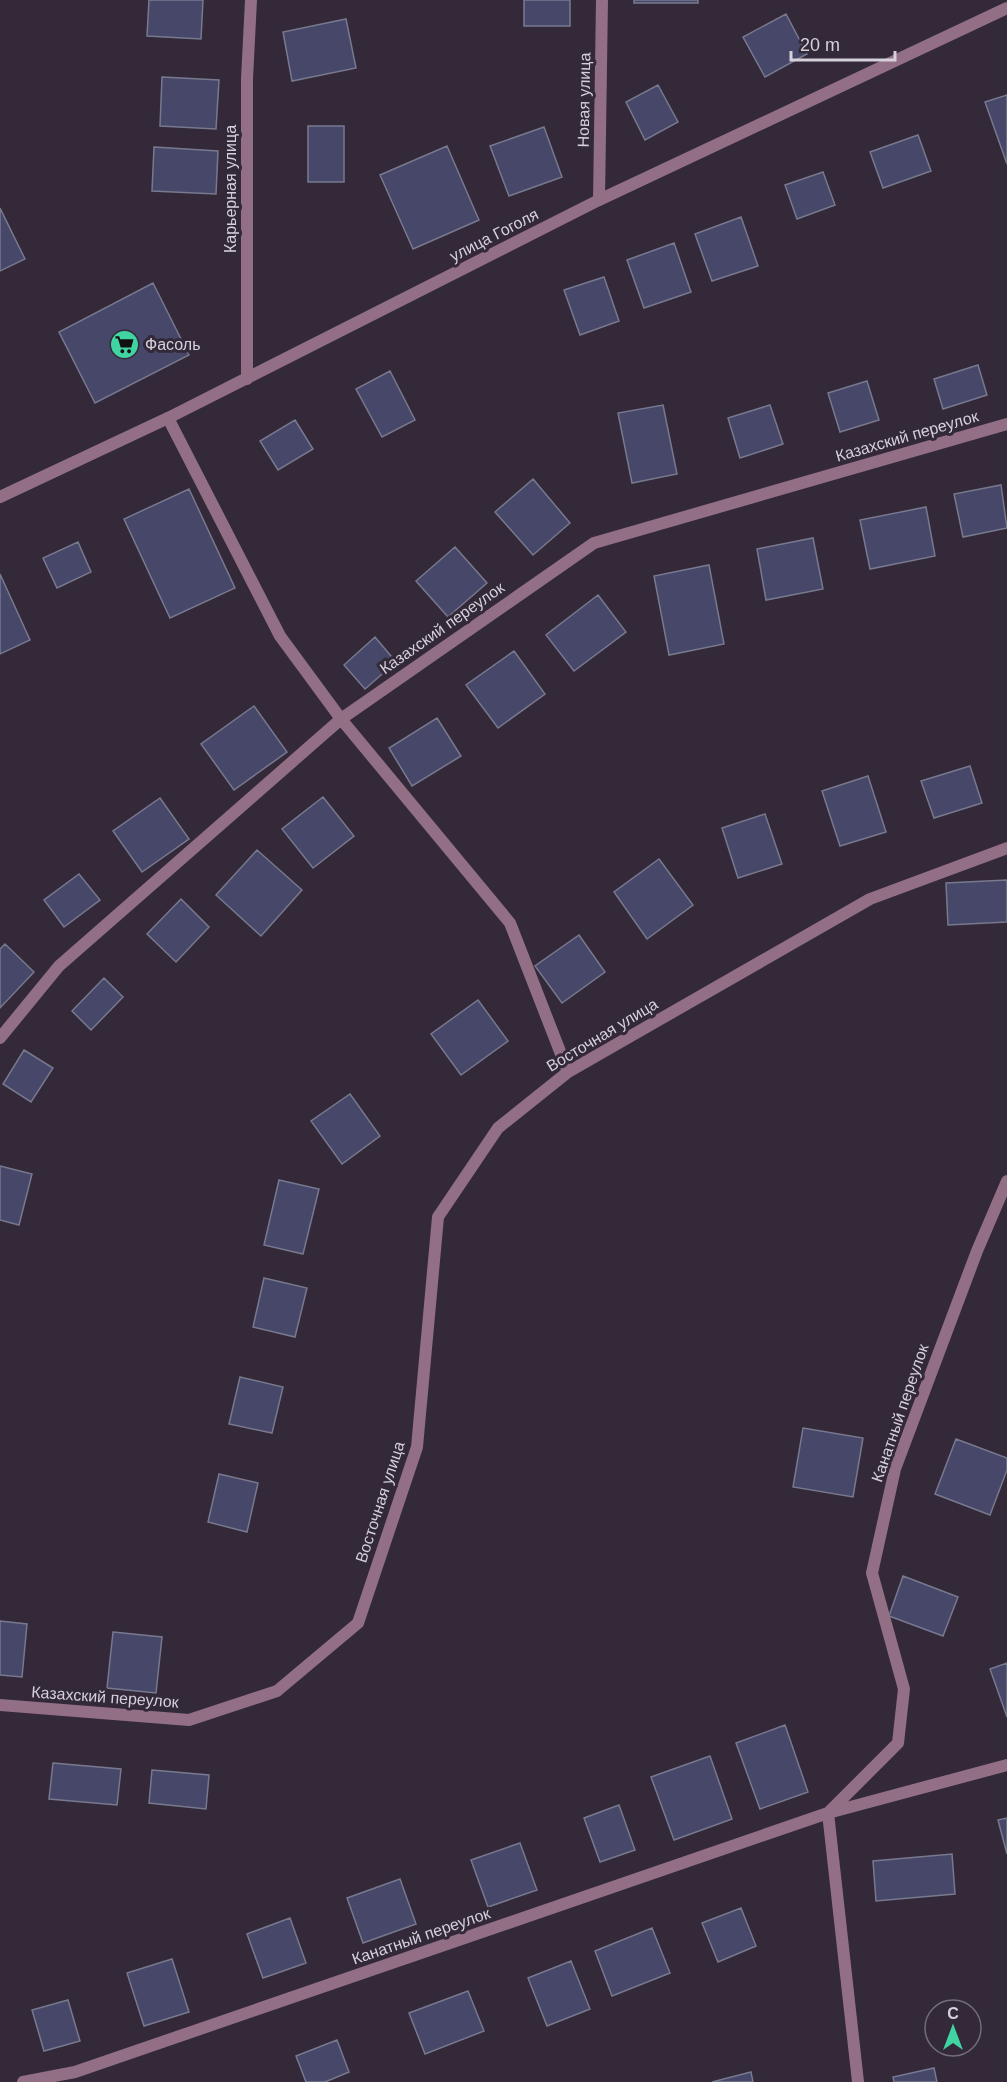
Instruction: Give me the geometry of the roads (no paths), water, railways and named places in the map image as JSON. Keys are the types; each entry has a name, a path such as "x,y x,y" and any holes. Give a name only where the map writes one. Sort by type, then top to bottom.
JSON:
{"street":[{"name":"Карьерная улица","path":"246,379 247,79 251,0"},
{"name":"Новая улица","path":"600,200 602,0"},
{"name":"улица Гоголя","path":"0,497 168,418 600,200 1007,8"},
{"path":"168,418 280,636 341,719 510,924 568,1072"},
{"name":"Казахский переулок","path":"0,1038 59,966 341,719 594,543 1007,424"},
{"name":"Восточная улица","path":"358,1623 417,1447 438,1217 498,1128 568,1072 870,899 1007,848"},
{"name":"Канатный переулок","path":"828,1813 898,1743 904,1689 872,1573 895,1469 977,1251 1007,1181"},
{"name":"Казахский переулок","path":"0,1705 189,1720 278,1690 358,1623"},
{"name":"Канатный переулок","path":"23,2082 86,2068 828,1813 1007,1765"},
{"path":"828,1813 858,2082"}],"place":[{"name":"Фасоль","path":"124,344"}]}
